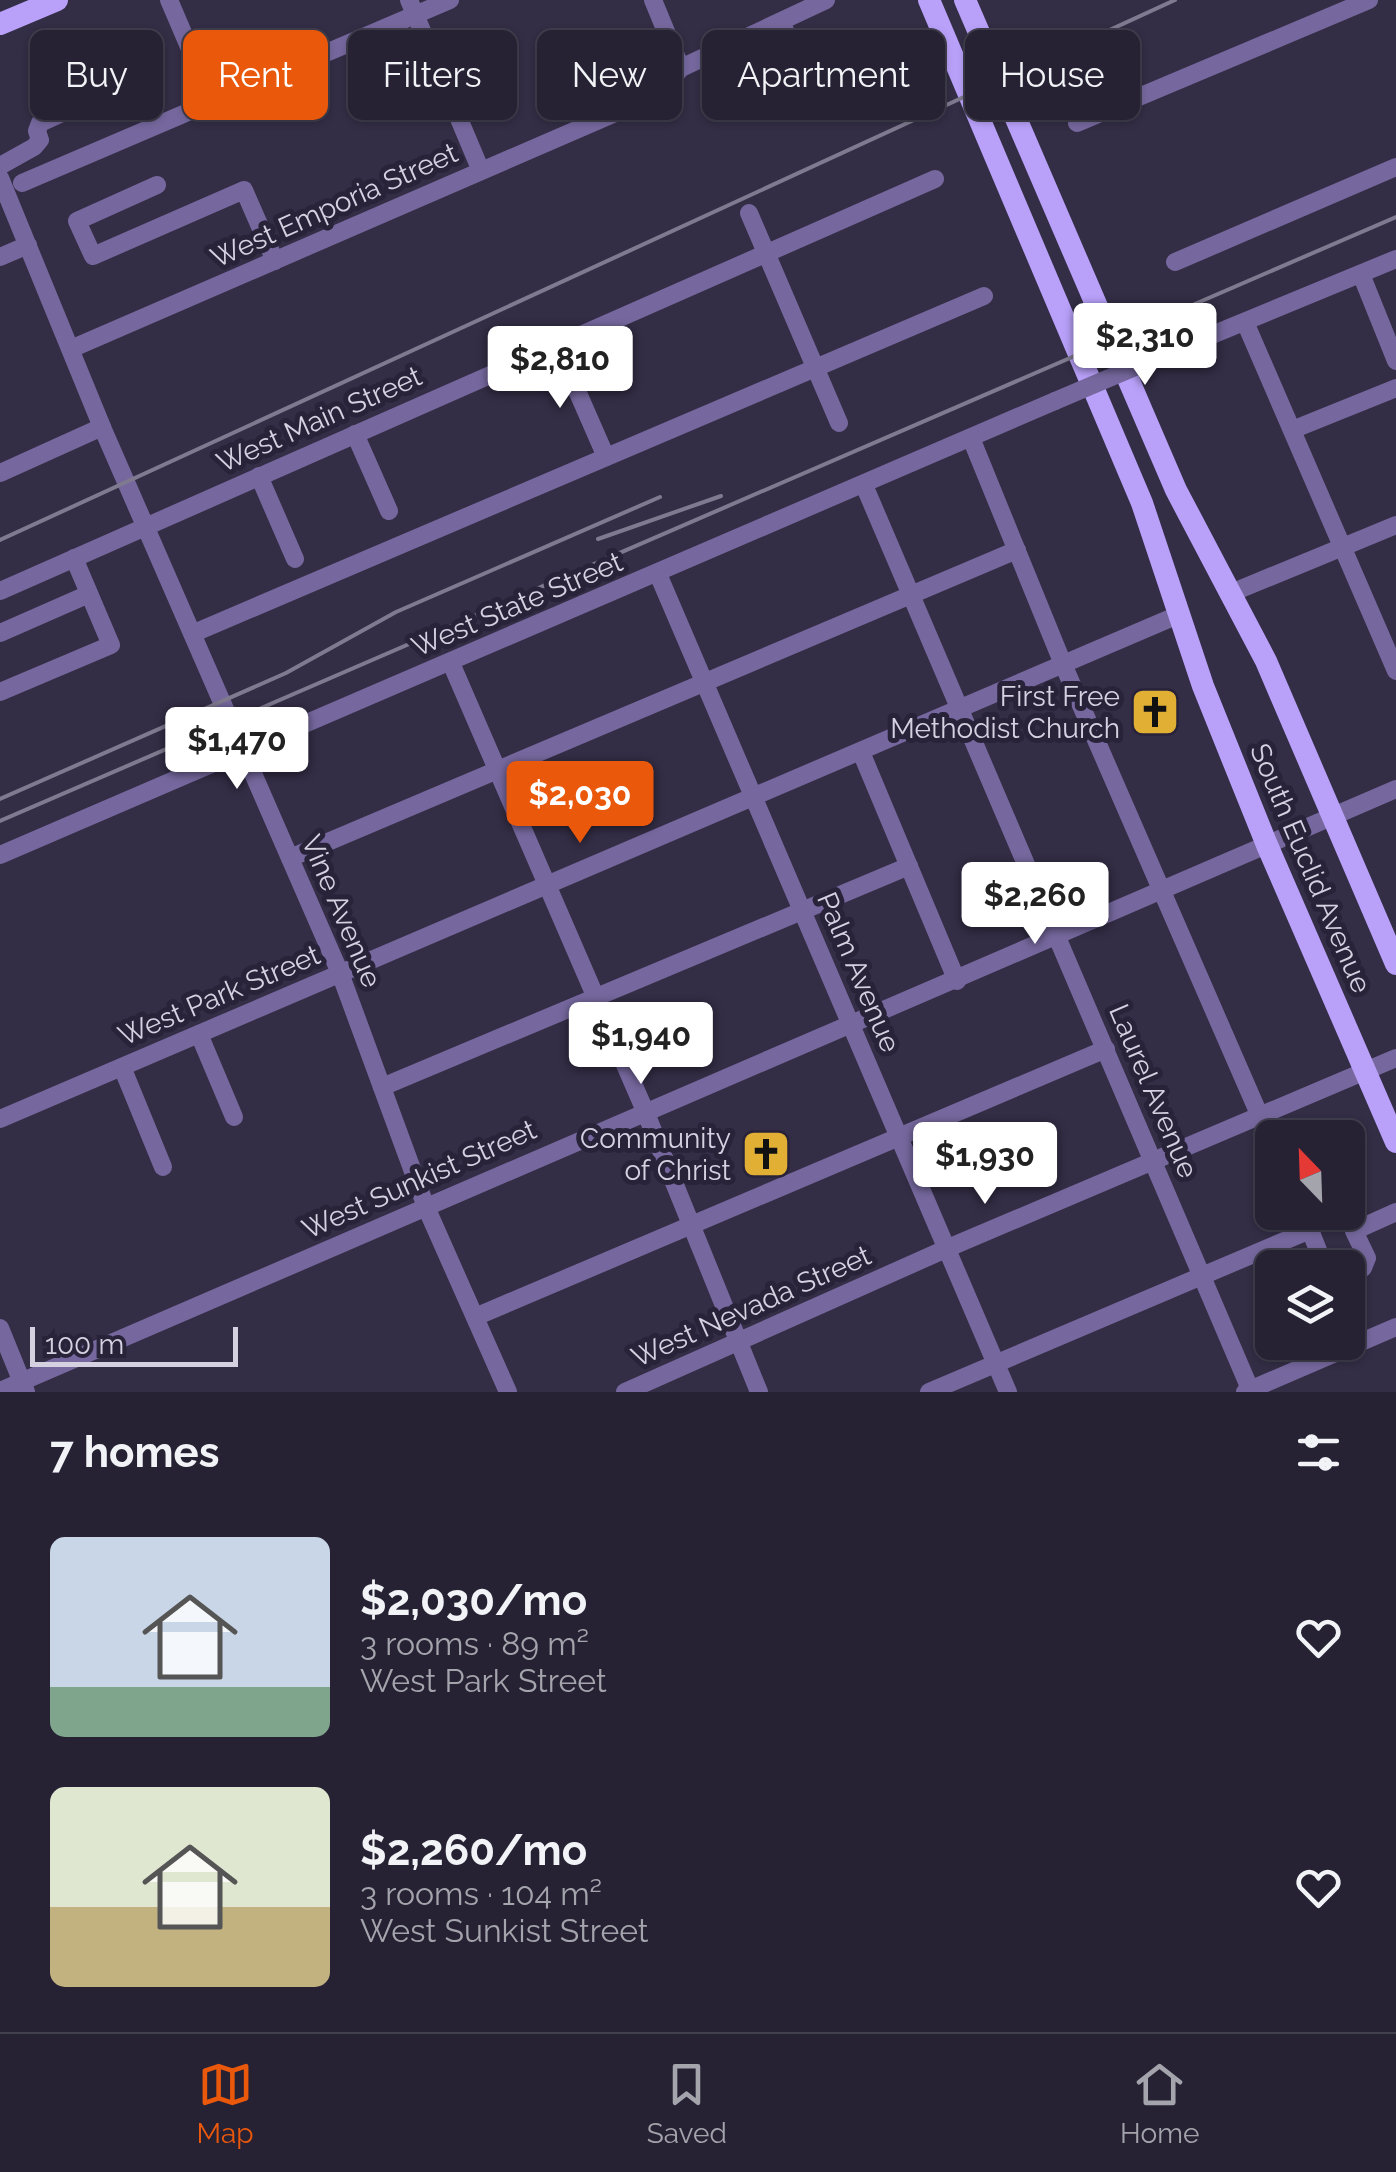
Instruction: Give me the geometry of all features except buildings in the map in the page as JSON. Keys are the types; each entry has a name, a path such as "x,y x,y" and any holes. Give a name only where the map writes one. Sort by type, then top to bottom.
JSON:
{"main road":[{"path":"0,24 23,6 56,0"},
{"name":"South Euclid Avenue","path":"929,0 1142,503 1202,686 1267,845 1396,1142"},
{"name":"South Euclid Avenue","path":"966,0 1176,490 1266,661 1395,961"}],"street":[{"path":"168,0 183,34"},
{"path":"328,48 412,8 450,0"},
{"path":"653,0 665,30"},
{"name":"West Emporia Street","path":"682,67 787,13 826,0"},
{"path":"1077,123 1369,0"},
{"path":"412,8 482,171"},
{"path":"22,183 183,116"},
{"path":"0,166 34,147 40,140 40,123 47,120"},
{"name":"West Emporia Street","path":"73,348 599,120"},
{"path":"1175,262 1396,167"},
{"name":"Vine Avenue","path":"0,178 102,426 340,974 426,1206 508,1392"},
{"name":"West Main Street","path":"0,591 935,179"},
{"path":"156,185 77,221 93,256 244,190 275,261"},
{"path":"750,213 839,423"},
{"path":"0,257 28,245"},
{"name":"West State Street","path":"0,854 1055,401 1396,259"},
{"path":"1360,274 1396,361"},
{"path":"194,634 984,296"},
{"path":"1245,322 1396,671"},
{"path":"557,345 606,457"},
{"path":"1292,430 1396,388"},
{"path":"1,469 102,426"},
{"path":"354,434 389,511"},
{"path":"971,438 1062,664 1261,1120"},
{"path":"259,476 294,559"},
{"name":"Laurel Avenue","path":"864,485 1155,1162 1248,1391"},
{"path":"1231,593 1396,525"},
{"path":"290,858 1016,550"},
{"path":"0,692 111,645 74,558"},
{"name":"Palm Avenue","path":"658,574 1008,1392"},
{"path":"0,632 89,594"},
{"name":"West Park Street","path":"0,1119 1178,615"},
{"path":"451,663 645,1111 760,1392"},
{"path":"860,752 956,981"},
{"name":"West Sunkist Street","path":"0,1391 24,1387 426,1206 1396,789"},
{"path":"382,1087 909,866"},
{"path":"199,1034 234,1118"},
{"path":"475,1316 1106,1049"},
{"name":"West Nevada Street","path":"626,1392 948,1248 1396,1058"},
{"path":"122,1067 163,1167"},
{"path":"1362,1250 1354,1231 1396,1212"},
{"path":"929,1392 1202,1275 1289,1230"},
{"path":"1365,1340 1396,1327"},
{"path":"0,1328 24,1387"},
{"path":"1248,1391 1319,1360"}],"railway":[{"path":"0,540 1175,0"},
{"path":"0,821 1396,217"},
{"path":"598,539 721,496"},
{"path":"0,799 286,673 396,612 660,497"}],"place":[{"name":"First Free Methodist Church","path":"1155,712"},
{"name":"Community of Christ","path":"766,1154"}]}
